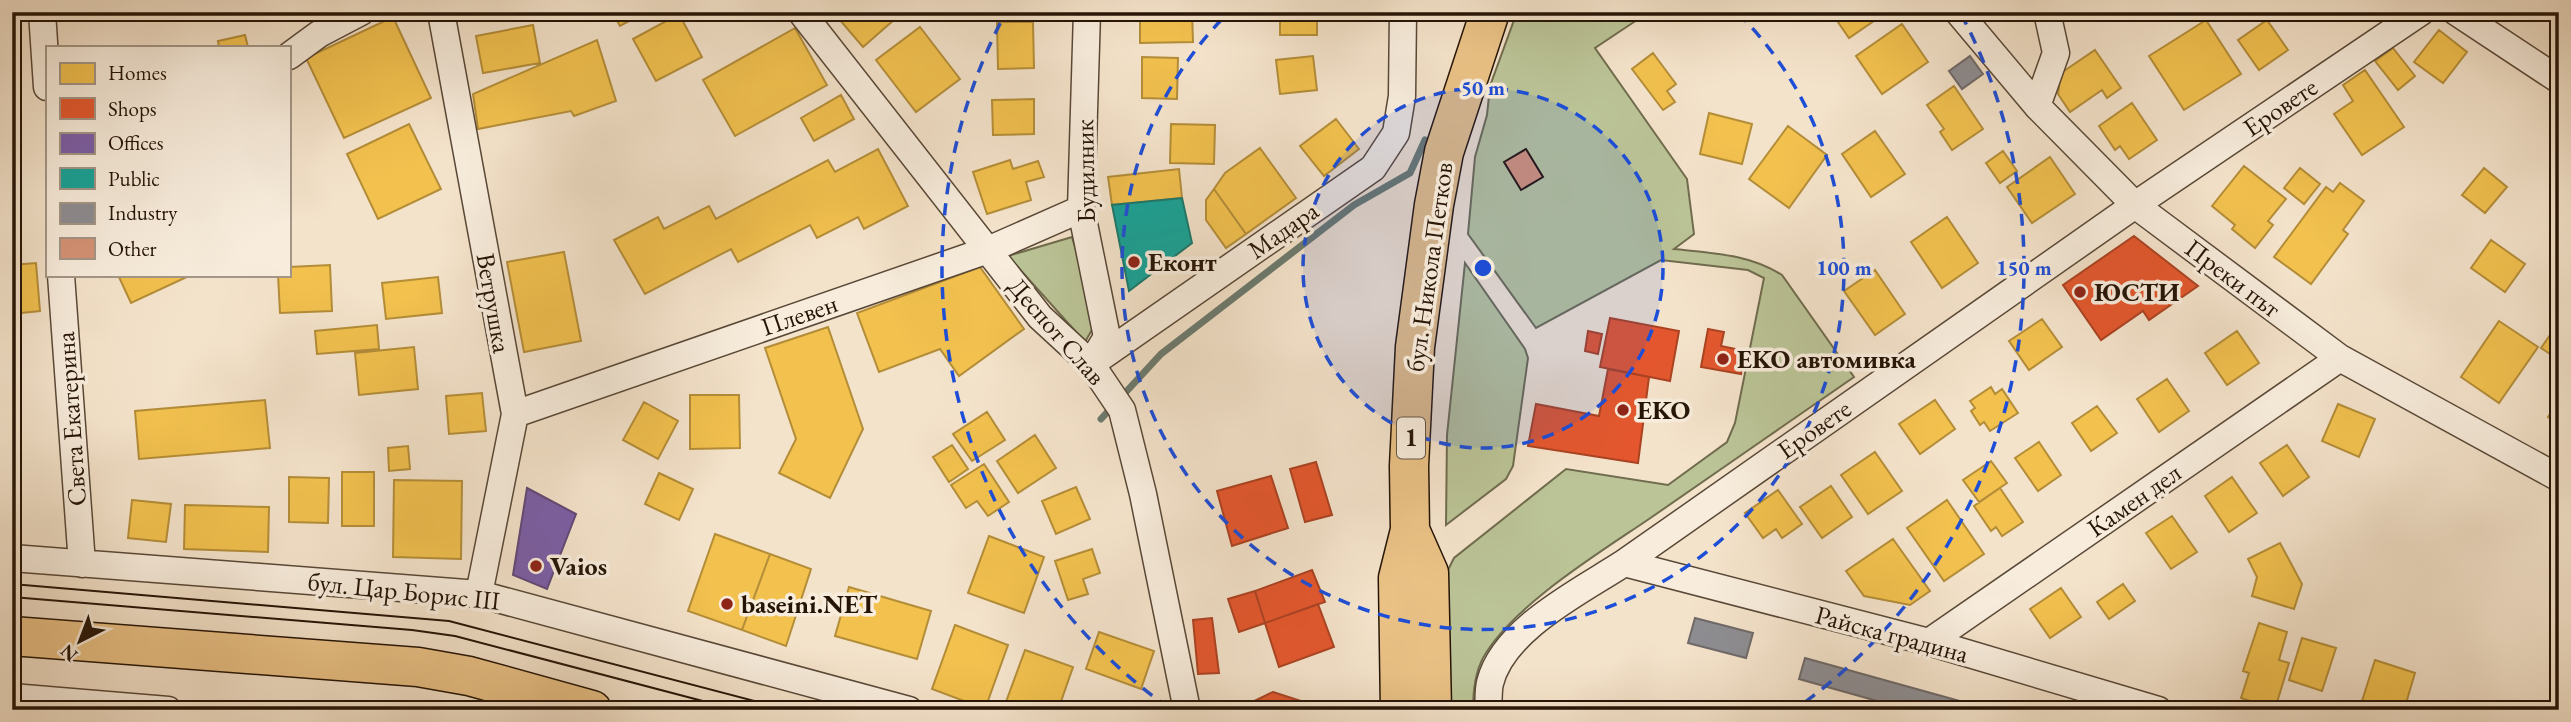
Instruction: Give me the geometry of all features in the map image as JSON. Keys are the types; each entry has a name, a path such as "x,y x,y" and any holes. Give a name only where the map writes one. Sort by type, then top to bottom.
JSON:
{"main road":[{"name":"бул. Никола Петков","path":"1400,710 1398,578 1410,530 1409,466 1415,347 1444,152 1490,12"},
{"name":"бул. Никола Петков","path":"1410,530 1429,573 1432,710"},
{"path":"12,636 418,667 468,676 592,710"}],"street":[{"path":"42,12 46,72"},
{"path":"290,55 318,34 361,12"},
{"name":"Ветрушка","path":"440,12 515,414 479,594"},
{"name":"Деспот Слав","path":"801,12 1040,317 1091,364 1122,410 1143,494 1187,710"},
{"name":"Будилник","path":"1087,12 1080,209 1107,337 1091,364"},
{"name":"Мадара","path":"1091,364 1373,168 1396,133 1402,96 1403,12"},
{"name":"Преки път","path":"1958,12 2037,106 2136,205 2340,358 2559,478"},
{"path":"2037,106 2056,53 2047,12"},
{"name":"Еровете","path":"1489,710 1490,684 1499,662 1515,641 1544,616 2136,205 2421,12"},
{"path":"2456,12 2559,80"},
{"name":"Плевен","path":"515,414 988,250 1080,209"},
{"name":"Света Екатерина","path":"61,276 82,564"},
{"name":"Камен дел","path":"1929,642 2340,358"},
{"name":"бул. Цар Борис III","path":"12,558 479,594 909,710"},
{"name":"Райска градина","path":"1624,563 1929,642 2158,710"},
{"path":"12,697 169,710"}],"green space":[{"path":"1517,12 1644,12 1643,16 1595,48 1687,179 1694,234 1674,249 1743,259 1782,275 1854,377 1582,564 1535,600 1496,638 1483,658 1475,683 1473,710 1445,710 1446,574 1454,558 1566,469 1668,485 1727,442 1735,423 1764,278 1748,270 1661,260 1536,328 1468,234 1475,157 1487,115 1490,86"},
{"path":"1072,237 1097,321 1085,342 1008,256"},
{"path":"1465,263 1525,349 1528,358 1513,466 1506,479 1446,525 1447,435"}],"building: Homes":[{"path":"612,12 646,12 620,26"},
{"path":"833,12 903,12 863,47"},
{"path":"1140,12 1192,12 1193,42 1140,43"},
{"path":"1280,12 1317,12 1317,35 1280,35"},
{"path":"1831,12 1887,12 1849,38"},
{"path":"679,14 702,57 656,81 633,39"},
{"path":"393,17 431,98 344,138 306,58"},
{"path":"2206,20 2241,74 2184,110 2149,56"},
{"path":"2267,20 2288,50 2259,70 2238,40"},
{"path":"997,22 1033,22 1034,68 998,69"},
{"path":"1902,24 1928,62 1882,94 1856,56"},
{"path":"533,25 540,63 483,73 476,36"},
{"path":"920,27 960,79 916,112 876,60"},
{"path":"795,28 827,85 735,136 703,80"},
{"path":"2439,30 2467,52 2443,83 2414,62"},
{"path":"245,35 248,46 219,46 218,41"},
{"path":"597,40 616,101 574,116 571,111 478,129 473,94"},
{"path":"2393,48 2415,76 2398,90 2375,61"},
{"path":"2095,50 2121,88 2107,98 2102,90 2070,112 2058,94 2061,73"},
{"path":"1653,53 1676,84 1667,91 1675,102 1663,110 1632,69"},
{"path":"1313,56 1317,90 1280,94 1276,60"},
{"path":"1142,57 1178,58 1177,99 1142,98"},
{"path":"2365,70 2404,127 2362,155 2334,114 2353,101 2343,85"},
{"path":"1954,86 1983,129 1952,150 1940,132 1944,129 1927,105"},
{"path":"841,95 854,119 814,141 801,118"},
{"path":"1034,99 1034,134 993,135 992,100"},
{"path":"2132,103 2157,140 2129,159 2120,146 2115,150 2099,126"},
{"path":"1709,113 1752,124 1742,164 1700,154"},
{"path":"1336,119 1359,149 1324,176 1300,146"},
{"path":"409,124 441,189 378,219 347,154"},
{"path":"1171,124 1215,125 1214,164 1170,163"},
{"path":"1788,126 1827,155 1789,208 1749,179"},
{"path":"1875,131 1905,174 1871,197 1842,154"},
{"path":"1260,148 1296,198 1246,234 1214,189 1225,173"},
{"path":"878,149 908,206 864,229 858,217 817,238 810,225 738,262 731,249 645,294 614,240 658,217 664,229 709,206 716,219 828,160 835,172"},
{"path":"2003,151 2017,171 2000,183 1986,163"},
{"path":"2050,157 2075,194 2032,223 2007,187"},
{"path":"12,160 16,160 19,186 12,186"},
{"path":"1010,160 1013,169 1038,161 1044,177 1026,182 1031,200 987,214 973,172"},
{"path":"2244,166 2286,199 2268,221 2273,225 2255,248 2232,229 2235,225 2212,206"},
{"path":"2300,168 2320,184 2304,204 2284,188"},
{"path":"2484,168 2507,187 2485,213 2462,195"},
{"path":"1179,169 1182,198 1112,205 1108,177"},
{"path":"2340,183 2364,201 2343,230 2348,234 2311,284 2274,257 2326,187 2333,192"},
{"path":"1214,189 1246,234 1226,248 1206,220 1206,200"},
{"path":"1947,217 1978,263 1942,288 1911,242"},
{"path":"2491,240 2525,264 2505,292 2471,268"},
{"path":"564,252 581,341 524,352 507,262"},
{"path":"36,263 40,311 12,314 12,265"},
{"path":"330,265 332,311 280,313 278,276 290,276 290,267"},
{"path":"980,267 1024,329 959,376 940,349 879,372 857,313"},
{"path":"1875,270 1905,314 1875,335 1844,291"},
{"path":"118,276 189,276 131,303"},
{"path":"438,277 442,313 386,319 382,283"},
{"path":"2042,319 2062,347 2029,370 2009,341"},
{"path":"2499,321 2538,347 2499,403 2461,377"},
{"path":"2559,322 2559,360 2541,348"},
{"path":"377,325 379,349 317,354 315,331"},
{"path":"828,327 863,429 830,498 779,473 796,439 765,348"},
{"path":"2237,331 2259,363 2227,385 2205,353"},
{"path":"414,347 418,389 359,395 355,353"},
{"path":"2167,379 2189,411 2159,432 2137,399"},
{"path":"1991,387 1995,394 2002,389 2018,413 1990,431 1984,422 1980,425 1971,411 1975,408 1970,401"},
{"path":"482,393 486,431 449,434 446,396"},
{"path":"690,395 739,395 740,448 690,449"},
{"path":"265,400 270,448 139,459 135,411"},
{"path":"1935,400 1955,429 1920,454 1899,424"},
{"path":"2559,401 2559,425 2548,417"},
{"path":"644,402 678,421 658,459 623,440"},
{"path":"2338,404 2375,419 2359,457 2322,441"},
{"path":"2097,406 2117,433 2091,451 2072,423"},
{"path":"987,412 1005,440 972,461 953,434"},
{"path":"1035,435 1056,468 1018,493 997,461"},
{"path":"2039,442 2061,475 2038,491 2015,458"},
{"path":"952,445 968,469 949,482 933,457"},
{"path":"2287,445 2309,477 2283,496 2260,463"},
{"path":"408,446 410,469 389,471 388,448"},
{"path":"1875,452 1902,491 1868,514 1841,475"},
{"path":"1991,461 2007,483 1979,502 1963,480"},
{"path":"984,464 1009,502 988,516 977,501 966,508 951,485"},
{"path":"342,472 374,472 374,526 342,526"},
{"path":"659,473 693,489 679,520 645,504"},
{"path":"289,477 329,478 328,523 289,522"},
{"path":"2232,477 2257,513 2229,532 2205,496"},
{"path":"394,480 462,481 461,559 393,557"},
{"path":"1831,486 1852,517 1822,538 1800,507"},
{"path":"1076,487 1090,519 1056,534 1042,501"},
{"path":"2000,488 2023,522 2002,536 1996,527 1991,531 1974,506"},
{"path":"1778,490 1802,524 1782,538 1776,529 1763,538 1745,513"},
{"path":"132,500 171,504 166,542 128,538"},
{"path":"1947,500 1984,554 1944,581 1907,528"},
{"path":"185,505 269,507 268,552 184,549"},
{"path":"2172,516 2197,552 2171,569 2146,533"},
{"path":"715,534 770,554 742,630 688,611"},
{"path":"989,536 1044,557 1024,613 968,593"},
{"path":"1893,539 1930,591 1910,605 1864,596 1846,571"},
{"path":"2280,543 2302,584 2294,609 2252,596 2257,577 2248,559"},
{"path":"1092,549 1100,573 1083,579 1088,594 1068,600 1055,561"},
{"path":"770,554 811,569 786,646 742,630"},
{"path":"2123,584 2135,601 2109,619 2097,602"},
{"path":"849,587 931,611 917,659 835,636"},
{"path":"2061,588 2081,617 2050,638 2030,609"},
{"path":"2259,623 2287,632 2279,660 2289,663 2275,709 2241,698 2249,673 2243,671"},
{"path":"955,625 1008,645 985,709 932,689"},
{"path":"1099,632 1154,651 1141,689 1086,669"},
{"path":"2302,638 2336,648 2322,691 2289,680"},
{"path":"1025,650 1073,667 1058,710 1003,710"},
{"path":"2375,660 2415,673 2404,710 2379,710 2361,704"}],"building: Shops":[{"path":"2134,236 2198,286 2149,320 2143,311 2101,340 2063,285"},
{"path":"1610,318 1679,331 1670,381 1600,367"},
{"name":"EKO автомивка","path":"1708,329 1724,332 1721,346 1745,351 1741,374 1701,367"},
{"path":"1588,331 1602,334 1598,354 1585,351"},
{"name":"EKO","path":"1608,369 1649,377 1638,463 1528,446 1536,404 1599,416"},
{"path":"1316,462 1332,515 1305,522 1290,469"},
{"path":"1271,476 1288,528 1232,546 1217,491"},
{"path":"1312,570 1325,602 1265,623 1255,591"},
{"path":"1255,591 1265,623 1239,632 1228,599"},
{"path":"1318,604 1334,647 1279,667 1265,623"},
{"path":"1212,618 1219,673 1198,674 1193,620"},
{"path":"1273,692 1316,706 1315,710 1243,710 1244,706"}],"building: Offices":[{"path":"527,488 576,514 547,589 513,575"}],"building: Public":[{"path":"1182,198 1192,243 1129,291 1112,205"}],"building: Industry":[{"path":"1970,56 1983,74 1962,89 1949,71"},
{"path":"1695,618 1753,633 1746,658 1688,643"},
{"path":"1805,658 1992,710 1909,710 1799,679"}],"building: Other":[{"path":"1526,149 1543,177 1521,190 1504,162"}],"waterway":[{"path":"1101,419 1161,354 1354,205 1410,173 1425,140"}],"tram line":[{"path":"12,584 449,621 789,710"},
{"path":"12,597 412,630 455,636 737,710"}],"place":[{"name":"Еконт","path":"1134,262"},
{"name":"ЮСТИ","path":"2080,292"},
{"name":"EKO автомивка","path":"1723,359"},
{"name":"EKO","path":"1623,410"},
{"name":"Vaios","path":"536,566"},
{"name":"baseini.NET","path":"727,604"}]}
